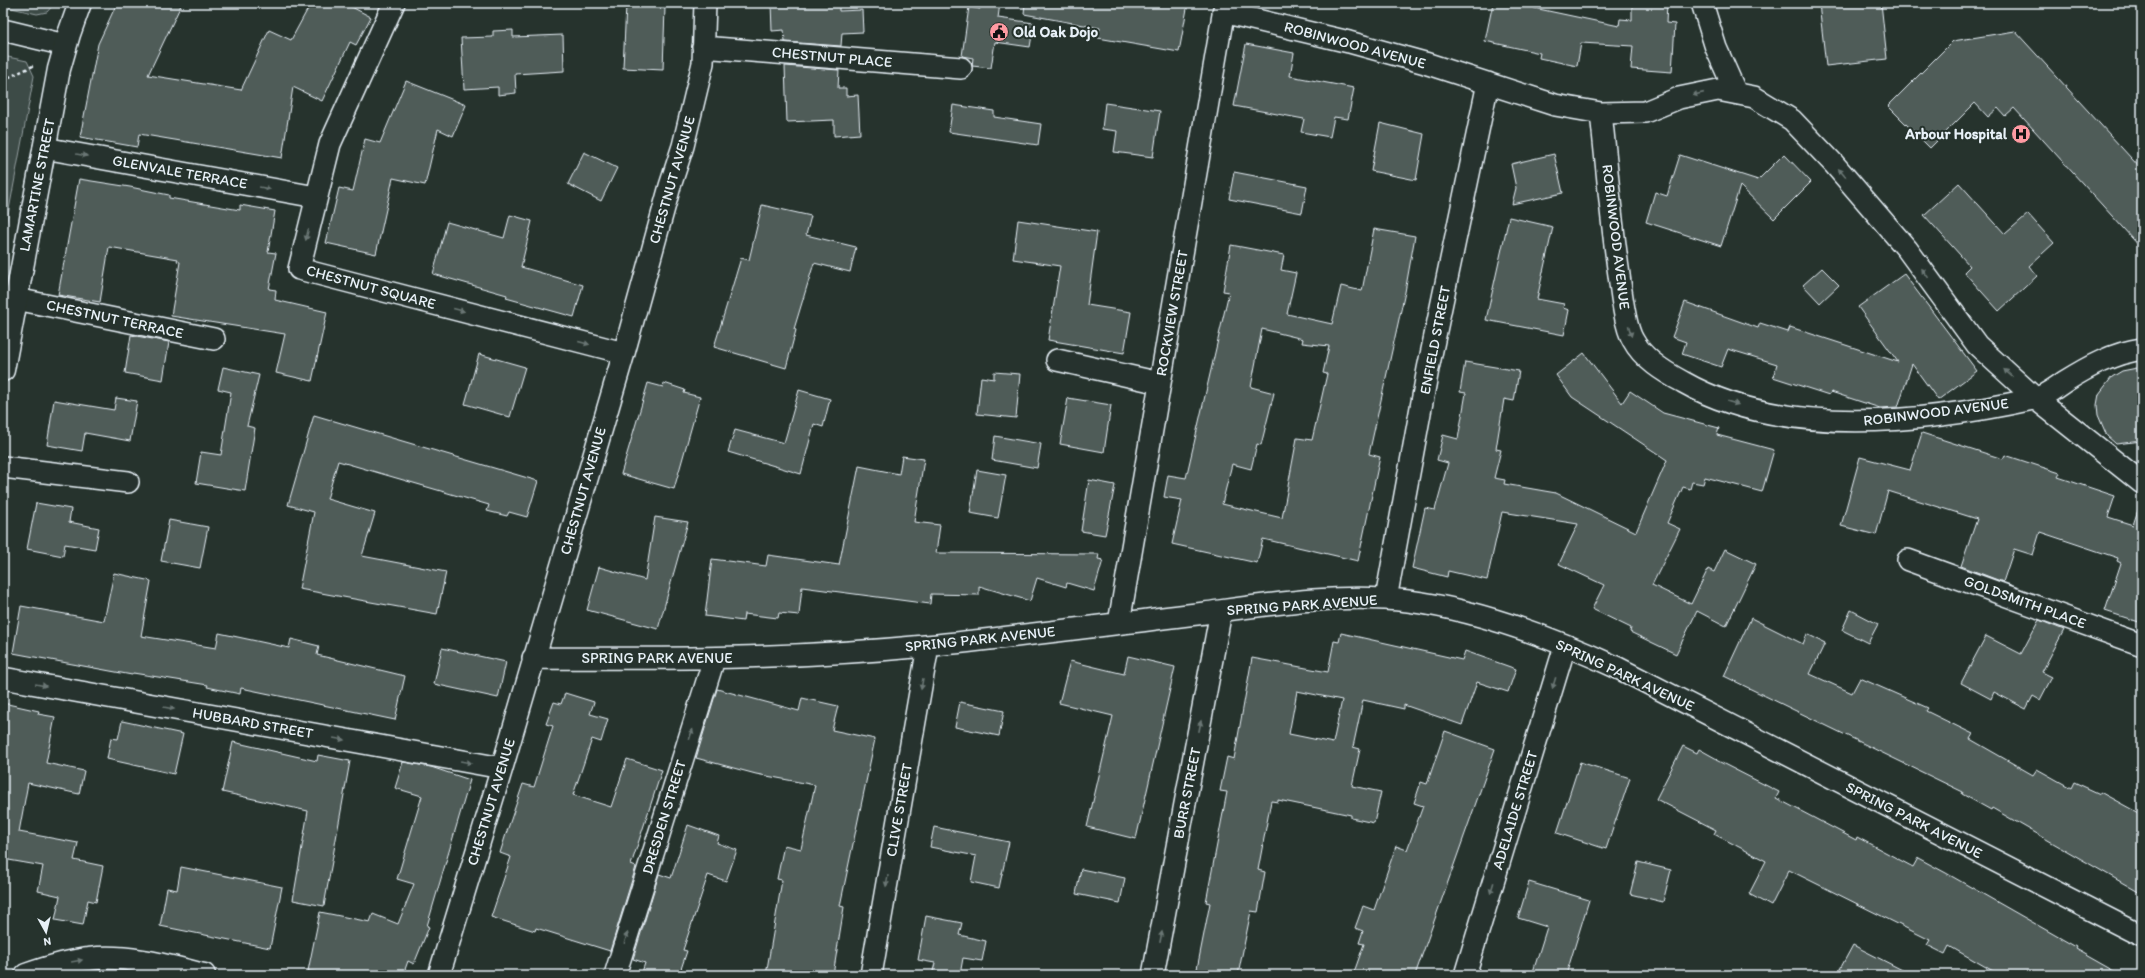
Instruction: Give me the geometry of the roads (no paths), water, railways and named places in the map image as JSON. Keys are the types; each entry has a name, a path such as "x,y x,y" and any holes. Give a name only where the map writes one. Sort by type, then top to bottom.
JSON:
{"street":[{"name":"LAMARTINE STREET","path":"3,370 44,148 65,45 80,3"},
{"name":"CHESTNUT SQUARE","path":"394,3 330,144 299,269 624,354"},
{"name":"CHESTNUT AVENUE","path":"439,975 502,768 533,658 624,354 670,186 683,146 703,63 705,3"},
{"path":"1702,3 1716,48 1736,93"},
{"name":"ROBINWOOD AVENUE","path":"1224,8 1349,42 1488,83 1555,105 1601,113 1645,112 1679,98 1718,90 1754,97 1792,120 1834,164 1907,249 1977,344 2036,399 2142,483"},
{"name":"ROCKVIEW STREET","path":"1119,623 1224,8"},
{"path":"3,30 65,45"},
{"name":"CHESTNUT PLACE","path":"703,47 961,68"},
{"name":"ENFIELD STREET","path":"1386,599 1428,370 1488,83"},
{"name":"ROBINWOOD AVENUE","path":"1601,113 1622,300 1632,340 1657,368 1702,393 1755,410 1796,419 1859,421 1962,412 2036,399 2090,366 2126,351 2142,349"},
{"name":"GLENVALE TERRACE","path":"44,148 316,197"},
{"name":"CHESTNUT TERRACE","path":"16,299 214,339"},
{"path":"1057,360 1160,382"},
{"path":"3,467 128,482"},
{"name":"GOLDSMITH PLACE","path":"1908,560 2142,645"},
{"name":"SPRING PARK AVENUE","path":"533,658 714,659 828,655 928,646 1221,610 1312,601 1386,599 1432,605 1469,613 1565,646 1644,681 2142,936"},
{"name":"BURR STREET","path":"1154,975 1221,610"},
{"name":"CLIVE STREET","path":"871,975 928,646"},
{"name":"ADELAIDE STREET","path":"1465,975 1565,646"},
{"name":"DRESDEN STREET","path":"615,975 714,659"},
{"name":"HUBBARD STREET","path":"3,678 502,768"},
{"path":"26,975 70,962 110,958 158,965 204,975"}],"place":[{"name":"Old Oak Dojo","path":"999,32"},
{"name":"Arbour Hospital","path":"2021,134"}]}
